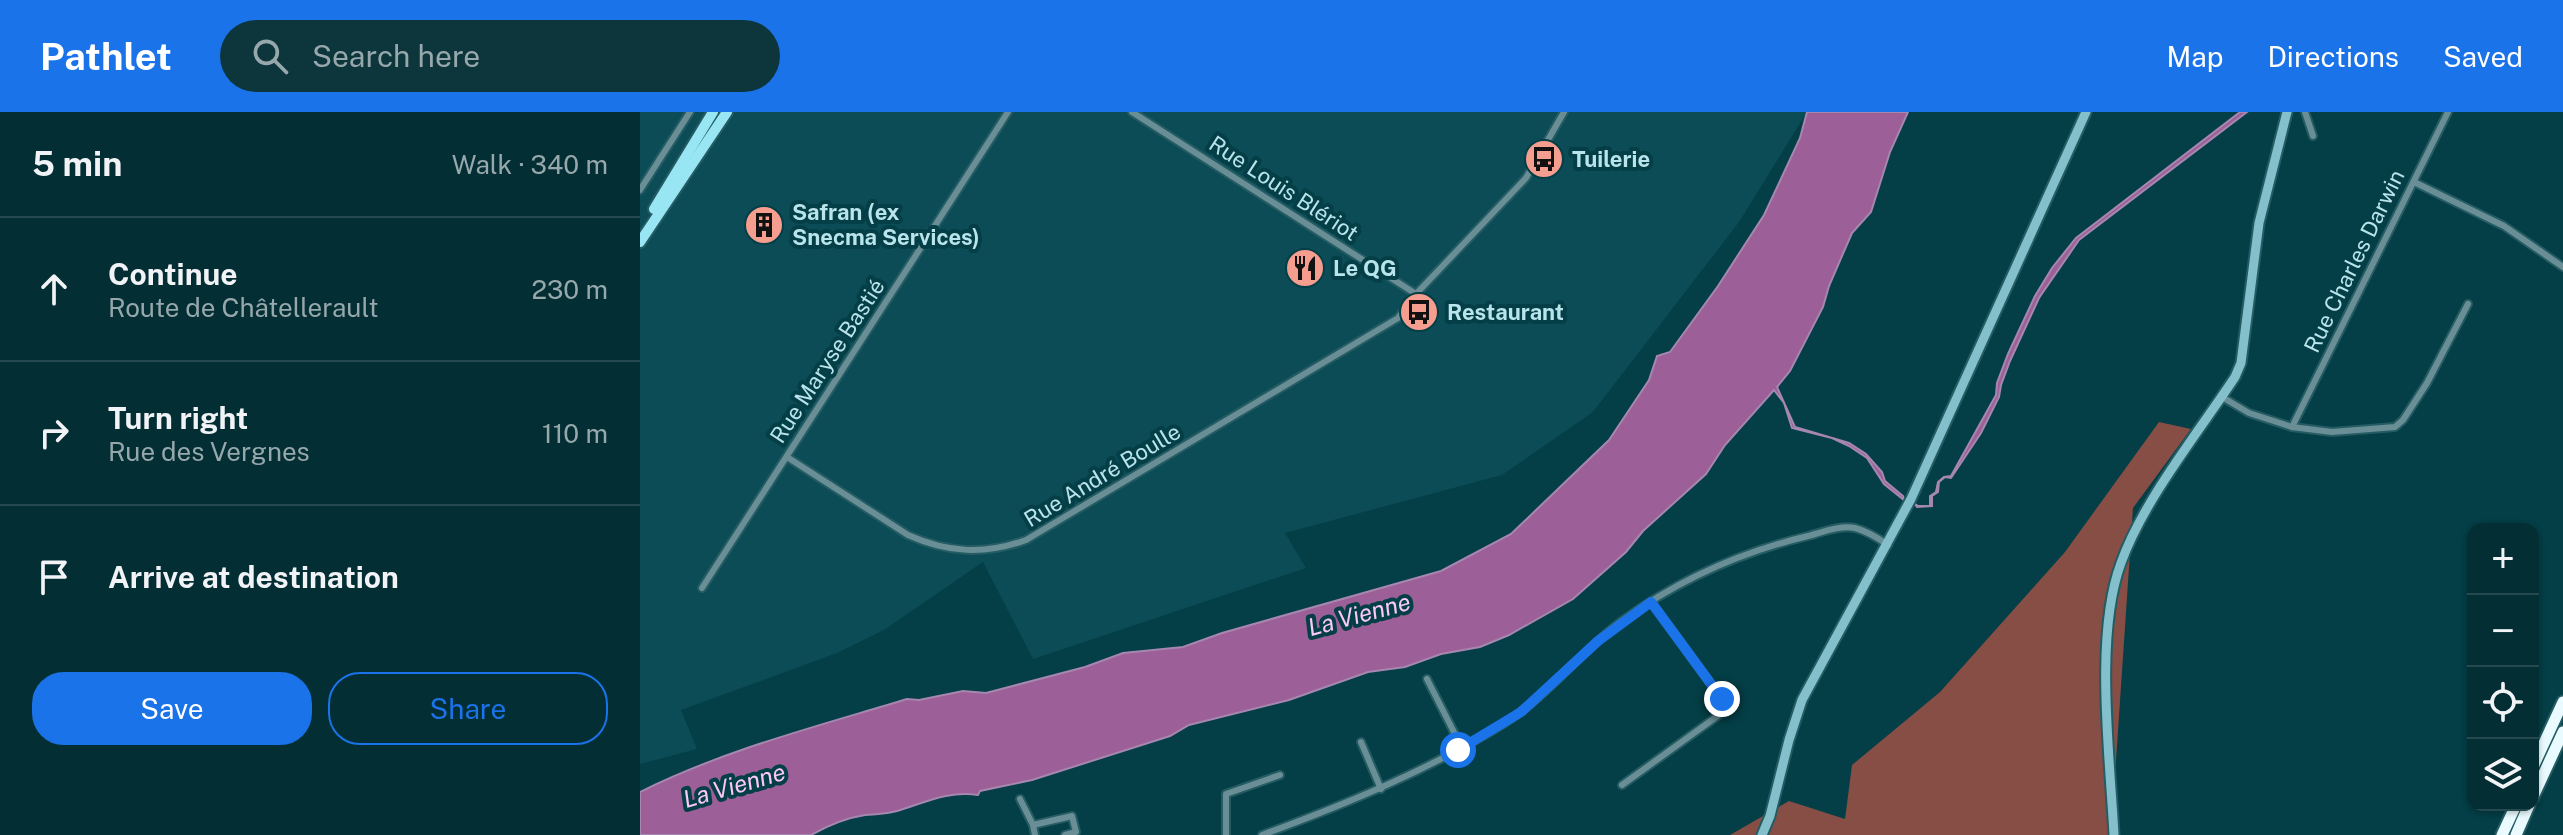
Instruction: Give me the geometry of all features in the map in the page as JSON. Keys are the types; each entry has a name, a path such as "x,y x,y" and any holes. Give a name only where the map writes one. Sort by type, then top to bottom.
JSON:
{"highway":[{"path":"2539,754 2563,702"},
{"path":"2539,784 2563,732"},
{"path":"2502,835 2513,811"},
{"path":"2516,835 2526,811"}],"main road":[{"path":"640,232 713,112"},
{"path":"640,242 727,112"}],"street":[{"path":"640,190 690,112"},
{"name":"Rue Maryse Bastié","path":"702,588 1008,112"},
{"name":"Rue Louis Blériot","path":"1132,112 1416,294"},
{"path":"1762,835 1802,700 1888,545 1921,478 2086,112"},
{"path":"2114,835 2107,706 2108,629 2121,562 2138,523 2222,397 2241,363 2259,223 2287,112"},
{"path":"2305,112 2313,136"},
{"name":"Rue Charles Darwin","path":"2292,427 2448,112"},
{"name":"Rue André Boulle","path":"787,457 925,543 974,552 1006,547 1042,533 1398,318 1416,294 1526,178 1563,113"},
{"path":"2414,182 2504,226 2563,267"},
{"path":"2222,397 2249,413 2292,427 2332,432 2389,429 2403,420 2432,374 2468,304"},
{"path":"1262,835 1381,789 1462,748 1521,712 1598,641 1651,602 1692,577 1776,543 1821,533 1855,528 1888,545"},
{"path":"1622,785 1719,715 1723,708 1722,699 1651,602"},
{"path":"1427,679 1462,748"},
{"path":"1361,742 1381,789"},
{"path":"1226,835 1226,794 1280,775"},
{"path":"1020,799 1035,835"},
{"path":"1033,825 1072,816 1076,832 1065,835"}],"shaded area":[{"path":"640,112 1807,112 1739,222 1593,412 1502,475 1285,533 1306,568 1033,659 983,562 884,630 837,653 681,710 697,749 640,764"},
{"path":"2159,422 2191,429 2133,508 2111,835 1730,835 1789,801 1845,819 1852,765 1940,692 2065,552"}],"water":[{"name":"La Vienne","path":"1807,112 1908,112 1890,152 1871,212 1852,233 1823,307 1790,371 1777,387 1795,427 1849,443 1866,454 1882,472 1885,481 1904,500 1884,484 1867,458 1849,446 1832,438 1792,428 1784,403 1774,390 1725,445 1706,474 1573,599 1509,635 1480,647 1441,654 1405,667 1368,672 1289,700 1189,725 1170,736 1032,780 980,791 978,795 947,796 893,812 858,816 811,835 640,835 640,792 738,751 907,699 919,700 963,691 986,693 1085,667 1123,653 1183,647 1222,633 1441,571 1511,534 1609,440 1649,380 1657,356 1670,352 1718,286 1764,215 1800,138"},
{"path":"2240,112 2247,112 2079,240 2039,298 1981,433 1951,478 1945,477 1939,482 1938,492 1932,496 1932,506 1917,507 1914,503 1930,506 1930,496 1936,492 1938,482 1944,477 1951,476 1996,395 1997,383 2008,354 2035,296 2076,238"}],"place":[{"name":"Tuilerie","path":"1544,159"},
{"name":"Safran (ex Snecma Services)","path":"764,225"},
{"name":"Le QG","path":"1305,268"},
{"name":"Restaurant","path":"1419,312"}],"route":[{"path":"1458,750 1521,712 1598,641 1651,602 1722,699"}]}
